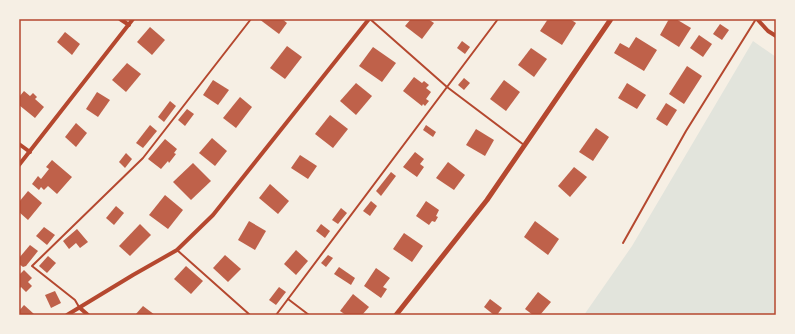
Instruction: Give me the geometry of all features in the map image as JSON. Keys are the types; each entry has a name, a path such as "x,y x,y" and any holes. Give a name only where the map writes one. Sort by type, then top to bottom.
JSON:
{"street":[{"path":"120,19 129,25"},
{"path":"19,165 133,19"},
{"path":"67,315 177,250 213,215 369,19"},
{"path":"396,315 487,200 611,19"},
{"path":"756,19 768,31 776,36"},
{"path":"19,144 30,152"},
{"path":"80,308 88,315"}],"lane":[{"path":"80,308 75,300 32,266 143,158 251,19"},
{"path":"369,19 447,87 524,145"},
{"path":"276,315 498,19"},
{"path":"623,243 686,131 756,19"},
{"path":"177,250 250,315"},
{"path":"288,299 309,315"}],"shaded area":[{"path":"753,41 776,57 776,315 584,315 632,246"}],"building":[{"path":"259,19 282,19 287,23 279,34"},
{"path":"411,19 428,19 434,23 422,39 405,26"},
{"path":"548,19 570,19 576,23 562,45 540,31"},
{"path":"669,19 676,19 691,28 679,47 660,35"},
{"path":"720,24 729,30 722,40 713,34"},
{"path":"150,27 165,40 152,55 137,42"},
{"path":"65,32 80,44 72,55 57,42"},
{"path":"699,35 712,44 703,57 690,48"},
{"path":"636,37 657,50 644,71 614,53 620,43 629,48"},
{"path":"462,41 470,47 465,54 457,48"},
{"path":"287,46 302,57 285,79 270,68"},
{"path":"373,47 396,63 382,82 359,66"},
{"path":"531,48 547,59 534,77 518,65"},
{"path":"127,63 141,74 126,92 112,80"},
{"path":"687,66 702,76 684,104 669,94"},
{"path":"414,77 422,83 424,81 429,85 426,88 431,92 426,99 429,101 425,106 423,104 422,106 403,91"},
{"path":"464,78 470,83 464,90 458,85"},
{"path":"213,80 229,90 218,105 203,95"},
{"path":"504,80 520,92 506,111 490,99"},
{"path":"356,83 372,96 356,115 340,101"},
{"path":"627,83 646,95 637,109 618,98"},
{"path":"24,91 30,96 33,93 37,97 35,99 44,107 35,118 19,105 19,97"},
{"path":"97,92 110,100 98,117 86,109"},
{"path":"240,97 252,107 236,128 223,118"},
{"path":"170,101 176,106 164,122 158,117"},
{"path":"666,103 677,110 667,126 656,119"},
{"path":"187,109 194,114 185,126 178,120"},
{"path":"330,115 348,129 333,148 315,134"},
{"path":"76,123 87,133 76,147 65,137"},
{"path":"150,125 157,131 143,148 136,143"},
{"path":"426,125 436,132 433,137 423,130"},
{"path":"596,128 609,137 593,161 579,152"},
{"path":"476,129 494,140 485,156 466,145"},
{"path":"212,138 227,151 215,166 199,153"},
{"path":"165,139 177,149 174,153 176,154 169,163 168,161 161,169 148,159"},
{"path":"415,152 424,159 420,164 424,167 417,177 403,167"},
{"path":"126,153 132,159 125,168 119,162"},
{"path":"300,155 317,166 308,179 291,168"},
{"path":"52,160 72,177 57,194 48,186 44,190 41,187 39,190 32,184 38,176 41,179 49,169 46,167"},
{"path":"448,162 465,175 454,190 436,178"},
{"path":"193,163 211,181 191,200 173,182"},
{"path":"574,167 587,177 570,197 558,186"},
{"path":"391,172 396,176 381,196 376,191"},
{"path":"270,184 289,201 278,214 259,198"},
{"path":"28,191 42,203 28,220 19,212 19,202"},
{"path":"165,195 183,210 168,229 149,215"},
{"path":"371,201 377,206 370,216 363,211"},
{"path":"426,201 439,210 436,216 438,217 435,222 432,221 429,225 416,216"},
{"path":"116,206 124,213 114,225 106,218"},
{"path":"341,208 347,213 338,224 332,220"},
{"path":"249,221 266,231 255,250 238,240"},
{"path":"535,221 559,239 548,255 524,237"},
{"path":"140,224 151,235 130,256 119,246"},
{"path":"321,224 330,231 325,238 316,231"},
{"path":"44,227 55,235 47,245 36,236"},
{"path":"77,229 88,242 80,248 76,243 69,249 63,241"},
{"path":"404,233 423,246 412,262 393,249"},
{"path":"30,245 38,251 26,266 23,267 19,264 19,258"},
{"path":"296,250 308,261 296,275 284,264"},
{"path":"225,255 241,269 228,282 213,268"},
{"path":"328,255 333,258 326,267 321,263"},
{"path":"48,256 56,263 47,273 39,266"},
{"path":"186,266 203,281 191,294 174,279"},
{"path":"339,267 355,278 351,285 334,274"},
{"path":"376,268 390,278 383,287 387,289 381,298 364,286"},
{"path":"24,270 32,278 28,282 32,286 26,292 21,287 19,289 19,275"},
{"path":"279,287 286,292 276,305 269,300"},
{"path":"55,291 61,303 51,308 45,295"},
{"path":"538,292 551,302 540,315 533,315 525,309"},
{"path":"353,294 369,307 362,315 346,315 340,311"},
{"path":"490,299 502,308 497,315 494,315 484,307"},
{"path":"24,305 34,314 19,315 19,311"},
{"path":"143,306 155,315 135,315"}]}
